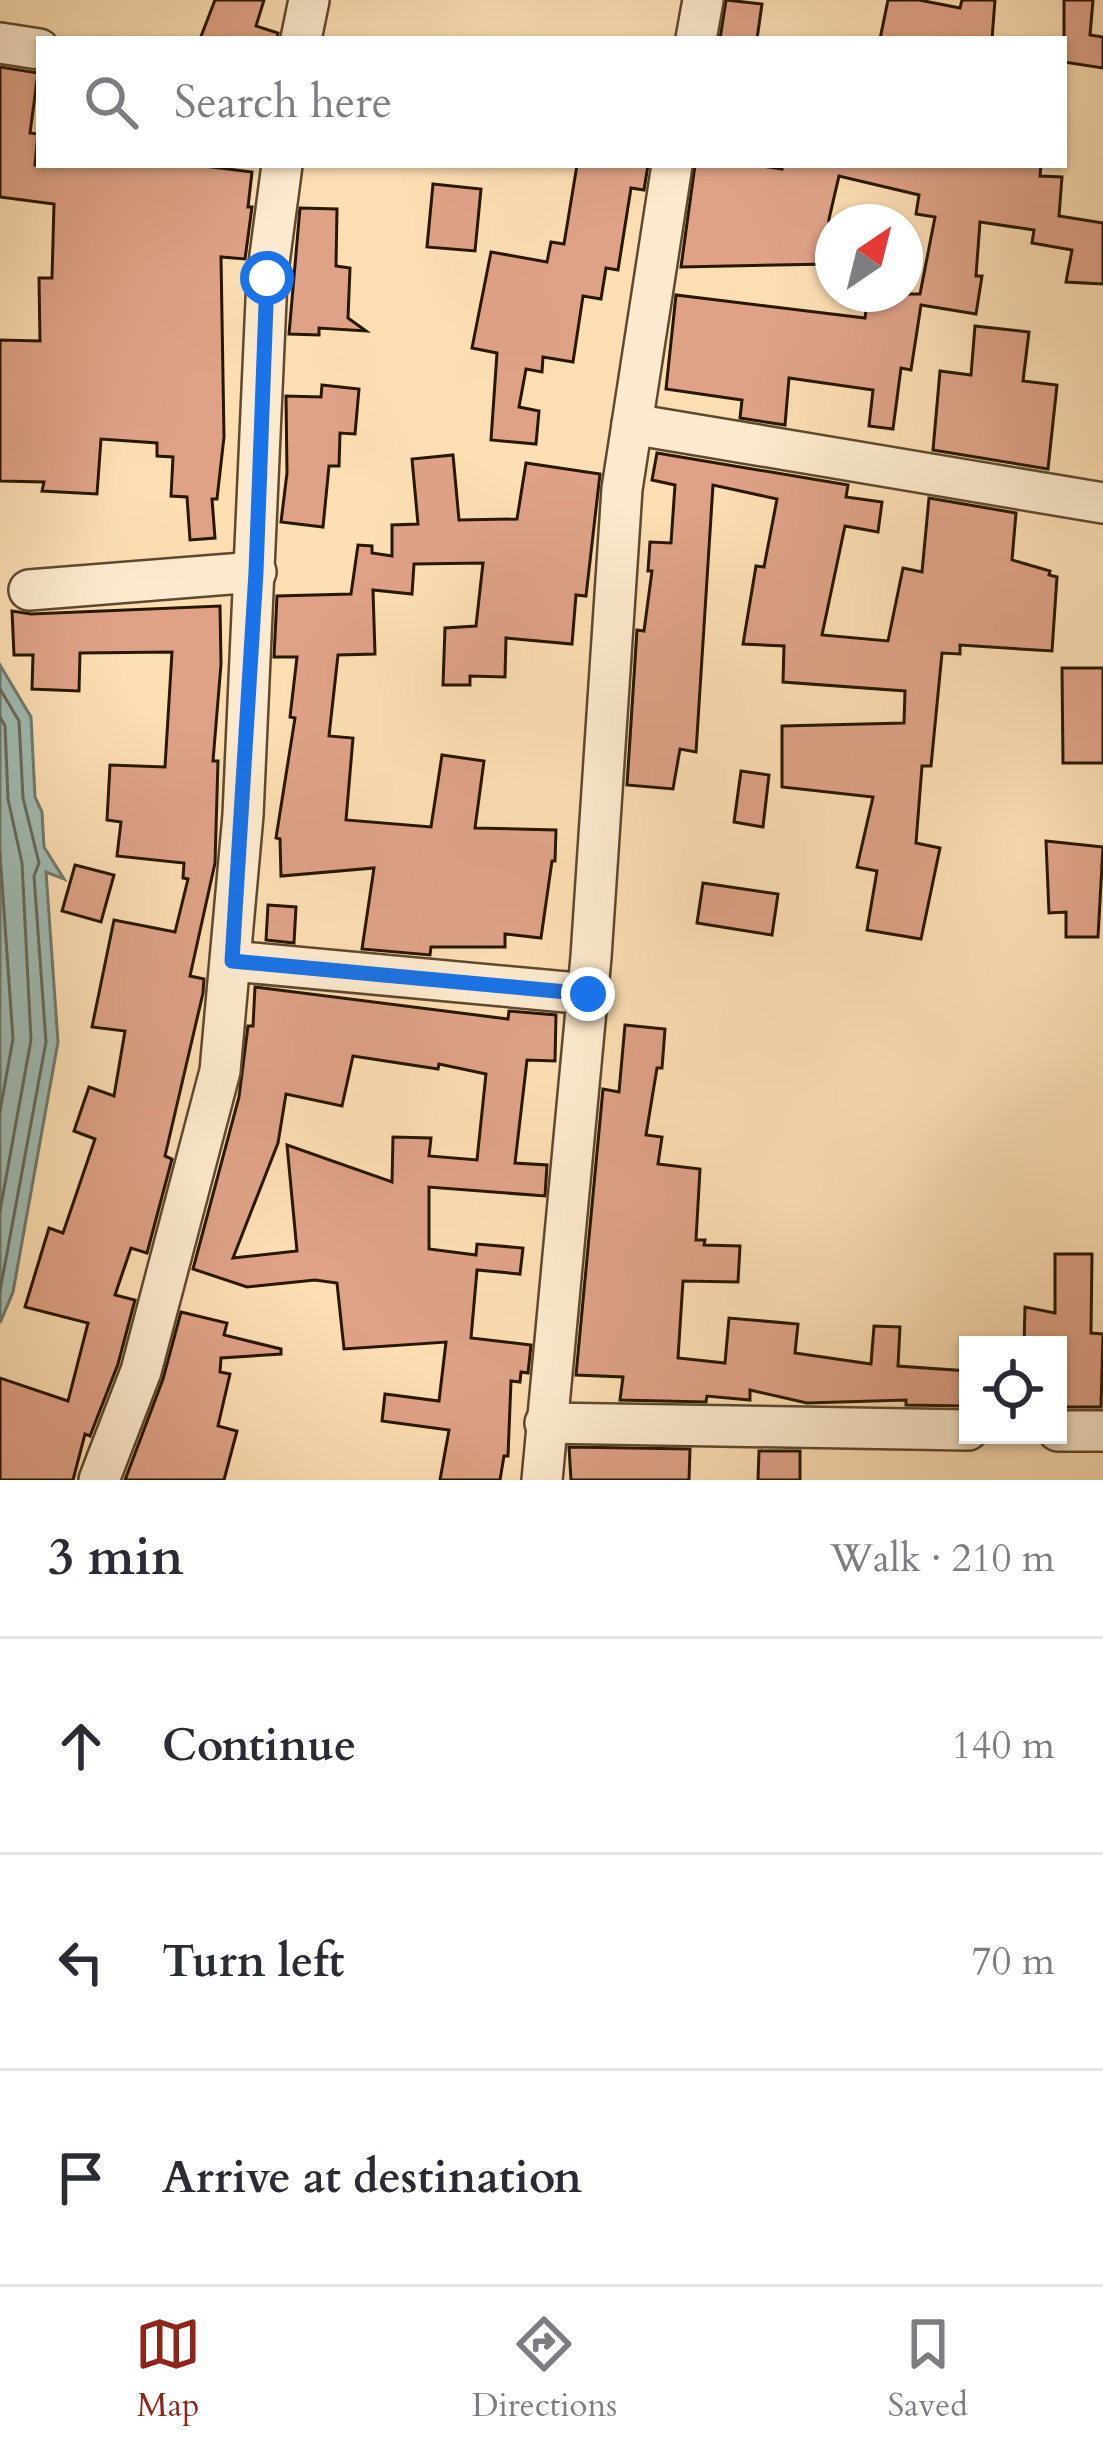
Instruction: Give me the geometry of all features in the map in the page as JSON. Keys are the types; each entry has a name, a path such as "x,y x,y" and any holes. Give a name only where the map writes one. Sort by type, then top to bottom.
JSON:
{"street":[{"path":"303,36 309,0"},
{"path":"697,36 703,0"},
{"path":"0,43 36,49"},
{"path":"99,1480 141,1371 220,1071 232,961 256,572 267,278 282,168"},
{"path":"542,1480 588,994 622,489 672,168"},
{"path":"632,424 1103,502"},
{"path":"29,590 256,572"},
{"path":"232,961 588,994"},
{"path":"545,1423 959,1430"},
{"path":"1067,1431 1103,1431"}],"water":[{"path":"0,665 31,717 35,797 42,812 44,847 64,879 46,872 58,1042 13,1292 0,1323"}],"building":[{"path":"215,0 264,0 256,26 278,33 278,36 201,36"},
{"path":"726,0 762,4 757,36 720,36"},
{"path":"888,0 960,8 962,0 995,0 992,36 881,36"},
{"path":"1064,0 1093,0 1090,35 1103,37 1103,68 1067,62"},
{"path":"0,67 36,73 30,133 36,134 36,168 252,172 245,259 221,257 224,437 217,499 212,499 215,538 190,540 187,497 171,496 173,457 157,456 157,443 101,439 97,494 42,491 44,482 0,481 0,340 40,341 39,278 52,278 54,204 0,197"},
{"path":"577,168 648,168 644,190 631,188 618,270 606,268 601,299 583,296 573,362 543,357 542,372 526,369 519,407 539,411 536,444 491,440 497,353 472,348 491,252 547,262 551,242 564,244"},
{"path":"695,168 1041,168 1040,176 1062,177 1059,216 1103,223 1103,284 1066,282 1072,250 1032,243 1034,230 980,222 976,276 982,276 976,314 923,305 935,217 923,215 919,195 839,176 832,204 815,204 815,264 681,267"},
{"path":"433,184 481,189 475,251 427,247"},
{"path":"300,208 337,209 336,266 350,268 348,318 366,331 319,328 319,335 289,334"},
{"path":"676,295 865,318 866,312 920,312 911,370 901,368 893,429 869,426 873,390 789,378 785,425 740,418 742,400 666,389"},
{"path":"975,326 1029,332 1023,381 1057,385 1048,469 933,450 940,371 971,375"},
{"path":"322,385 359,389 355,434 340,433 339,466 329,466 323,527 281,522 287,473 286,396 321,397"},
{"path":"657,453 848,485 846,497 882,502 878,532 845,526 822,635 888,641 903,568 922,572 929,498 1016,513 1012,560 1057,577 1052,651 960,645 960,654 942,653 931,766 922,766 916,843 940,848 921,939 867,930 877,871 857,867 873,797 782,787 782,726 904,723 905,691 783,682 784,646 743,644 756,566 764,567 777,499 713,485 696,752 680,749 673,789 627,785 637,630 644,631 652,571 648,571 650,542 671,543 675,485 652,480"},
{"path":"453,455 459,520 517,519 526,463 600,474 586,596 576,595 572,644 506,638 505,677 470,676 470,685 443,685 445,628 476,626 483,563 414,564 412,594 373,590 375,654 338,655 329,736 353,738 346,820 431,827 442,755 484,761 475,828 556,830 541,938 505,934 505,947 431,947 430,955 362,949 374,868 281,876 280,839 276,838 295,718 290,717 297,657 274,657 277,596 351,594 358,545 392,556 392,525 418,524 412,459"},
{"path":"220,606 221,664 213,761 218,761 215,863 190,976 204,979 203,993 165,1156 172,1159 147,1253 131,1248 115,1295 135,1300 118,1364 90,1436 85,1434 73,1480 0,1480 0,1378 68,1401 88,1323 25,1307 49,1228 63,1233 95,1139 74,1131 89,1087 114,1096 125,1031 92,1027 114,920 175,932 188,879 183,878 184,863 117,856 121,822 107,820 110,765 165,767 172,652 80,653 79,691 32,689 33,655 14,655 12,611"},
{"path":"1062,668 1103,668 1103,763 1063,763"},
{"path":"741,771 769,775 763,827 734,822"},
{"path":"1046,841 1103,847 1098,937 1066,937 1066,912 1049,913"},
{"path":"75,865 114,875 101,922 62,911"},
{"path":"703,883 778,894 772,935 697,923"},
{"path":"268,905 296,907 294,943 266,940"},
{"path":"255,987 508,1019 509,1011 556,1015 555,1061 527,1060 515,1163 547,1165 545,1196 429,1187 429,1249 476,1255 477,1244 523,1248 520,1274 477,1270 471,1338 531,1345 528,1373 521,1372 520,1382 511,1381 508,1456 504,1456 500,1480 440,1480 449,1430 382,1421 385,1394 439,1401 446,1342 344,1349 337,1283 315,1280 247,1287 193,1269 239,1097 248,1026 253,1026","holes":["353,1056 438,1069 439,1064 486,1074 477,1160 429,1156 431,1138 393,1137 392,1182 287,1145 297,1251 233,1258 278,1143 286,1094 342,1106"]},
{"path":"625,1025 665,1029 662,1068 657,1068 646,1135 662,1137 658,1164 700,1169 696,1240 705,1240 704,1245 740,1246 738,1282 683,1281 678,1358 725,1363 729,1318 798,1324 795,1353 871,1364 874,1326 900,1327 898,1366 959,1370 959,1406 906,1405 906,1400 807,1403 750,1390 750,1400 707,1396 706,1402 620,1400 623,1377 576,1375 603,1089 619,1092"},
{"path":"1055,1254 1092,1254 1091,1333 1103,1334 1101,1407 1067,1407 1067,1336 1024,1336 1025,1307 1055,1313"},
{"path":"181,1312 227,1323 224,1335 281,1349 281,1354 221,1358 220,1372 230,1374 218,1426 237,1431 224,1480 125,1480 163,1379"},
{"path":"569,1447 690,1449 689,1480 571,1480"},
{"path":"759,1451 800,1451 800,1480 758,1480"}],"route":[{"path":"267,278 256,572 232,961 588,994"}]}
